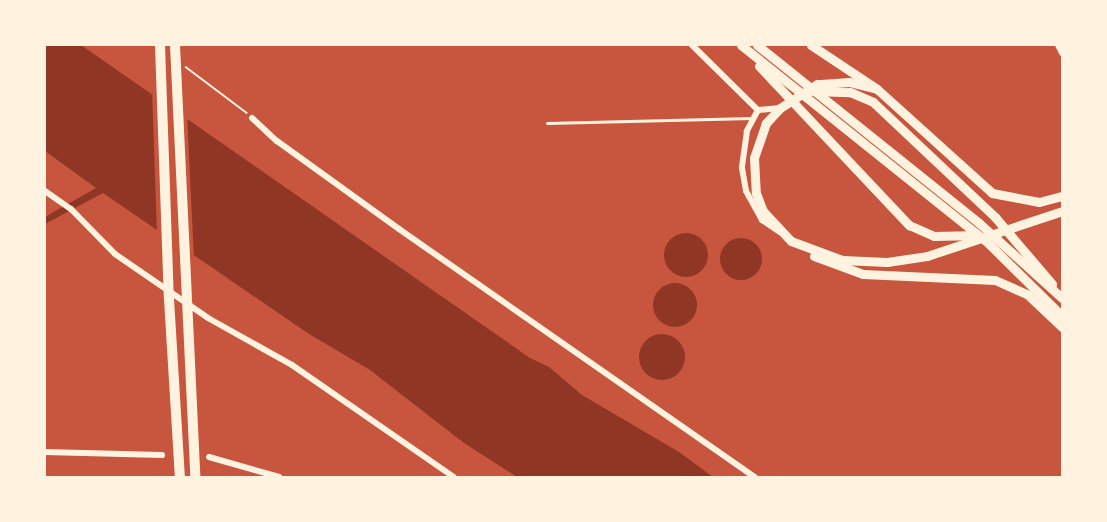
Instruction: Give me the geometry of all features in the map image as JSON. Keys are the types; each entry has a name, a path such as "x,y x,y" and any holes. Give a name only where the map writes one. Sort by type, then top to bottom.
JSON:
{"highway":[{"path":"160,45 169,299 180,477"},
{"path":"739,45 797,89 821,97 979,223 1062,316"},
{"path":"757,45 810,101 968,227 990,238 1060,295"},
{"path":"811,45 877,89 992,192 1039,202 1062,196"},
{"path":"175,48 195,477"},
{"path":"877,89 832,82 797,89 766,123 757,143 753,177 763,211 780,232 828,264 856,273 995,280 1028,295 1062,327"},
{"path":"797,89 798,104 909,225 934,236 990,238"},
{"path":"797,89 850,92 873,102 995,217 1045,272 1060,295"},
{"path":"802,248 842,260 887,262 927,256 990,238 1062,211"}],"street":[{"path":"692,45 758,110 780,108"},
{"path":"1058,45 1062,53"},
{"path":"758,110 753,118 742,168 746,190 762,220 780,232"},
{"path":"252,118 276,141 399,229 755,477"},
{"path":"45,191 68,207 115,254 208,318 292,365 454,477"},
{"path":"45,452 136,457 162,454"},
{"path":"209,457 279,477"}],"lane":[{"path":"547,123 753,118"}],"path":[{"path":"182,64 252,118"}],"shaded area":[{"path":"45,45 81,45 530,358 549,367 582,395 679,452 713,477 517,477 464,443 370,370 309,334 103,193 45,224 45,217 96,188 45,151"},
{"path":"686,233 701,240 708,255 701,270 686,277 671,270 664,255 671,240"},
{"path":"741,238 749,239 756,244 761,251 761,267 756,274 749,279 741,280 733,279 726,274 721,267 720,259 721,251 726,244 733,239"},
{"path":"675,283 690,290 697,305 690,320 675,327 660,320 653,305 660,290"},
{"path":"662,334 678,341 685,357 678,373 662,380 646,373 639,357 646,341"}],"pier":[{"path":"152,89 187,113 194,259 157,234"}]}
